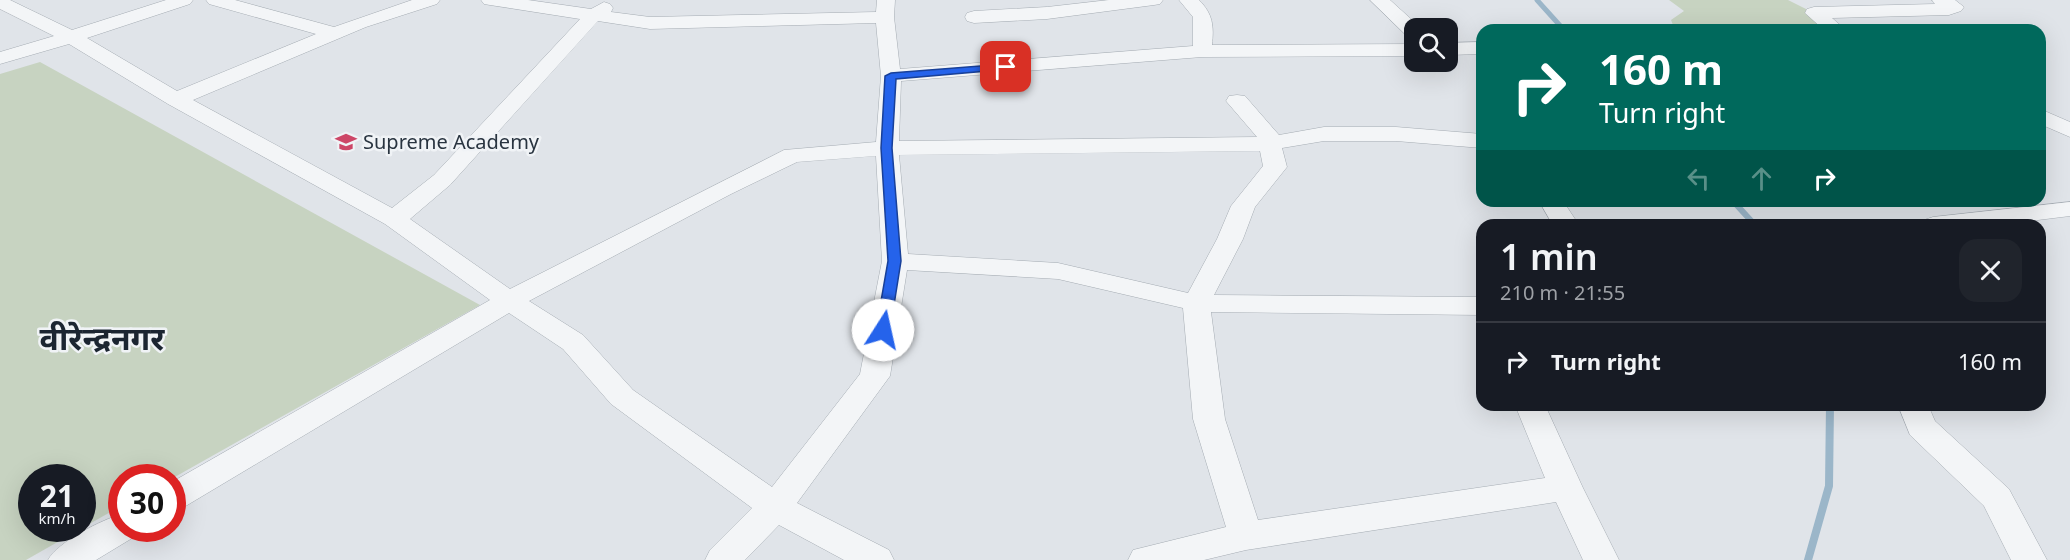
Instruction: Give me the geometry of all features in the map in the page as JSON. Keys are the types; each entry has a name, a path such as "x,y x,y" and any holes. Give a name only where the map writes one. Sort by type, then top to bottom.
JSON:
{"street":[{"path":"0,58 71,38 184,0"},
{"path":"215,0 335,33"},
{"path":"176,99 335,33 431,0"},
{"path":"490,0 650,23 886,9 891,76 886,148 895,261 875,376 775,507 723,560"},
{"path":"394,219 442,180 593,16 615,0"},
{"path":"974,17 1078,10 1154,0"},
{"path":"1188,0 1200,9 1204,25 1202,51"},
{"path":"1379,0 1404,23"},
{"path":"1828,24 1814,13 1954,9 1955,7 1941,0"},
{"path":"0,2 71,38 176,99 394,219 509,301 573,342 622,397 775,507 876,560"},
{"path":"1458,49 1476,48"},
{"path":"891,76 1202,51 1404,50"},
{"path":"1237,101 1267,134 1275,167 1243,206 1230,239 1196,303 1209,419 1246,536"},
{"path":"2046,119 2070,130"},
{"path":"186,490 509,301 722,189 792,155 886,148 1269,144 1324,134 1396,134 1476,141"},
{"path":"1972,219 2070,209"},
{"path":"895,261 1058,271 1196,303 1476,309"},
{"path":"1533,411 1601,560"},
{"path":"1915,411 1921,427 1997,498 2029,560"},
{"path":"1146,560 1246,536 1566,488"},
{"path":"66,560 108,535"}],"green space":[{"path":"1669,0 1788,0 1806,9 1808,15 1821,24 1673,24 1671,20 1684,11"},
{"path":"40,62 480,305 186,471 186,464 108,464 108,513 96,520 96,464 18,464 18,542 58,542 26,560 0,560 0,74"}],"waterway":[{"path":"1537,0 1559,24"},
{"path":"1738,207 1750,219"},
{"path":"1808,560 1829,486 1830,411"}],"place":[{"name":"Supreme Academy","path":"346,142"}],"district":[{"name":"वीरेन्द्रनगर","path":"102,339"}],"route":[{"path":"883,330 895,261 886,148 891,76 1006,67"}]}
